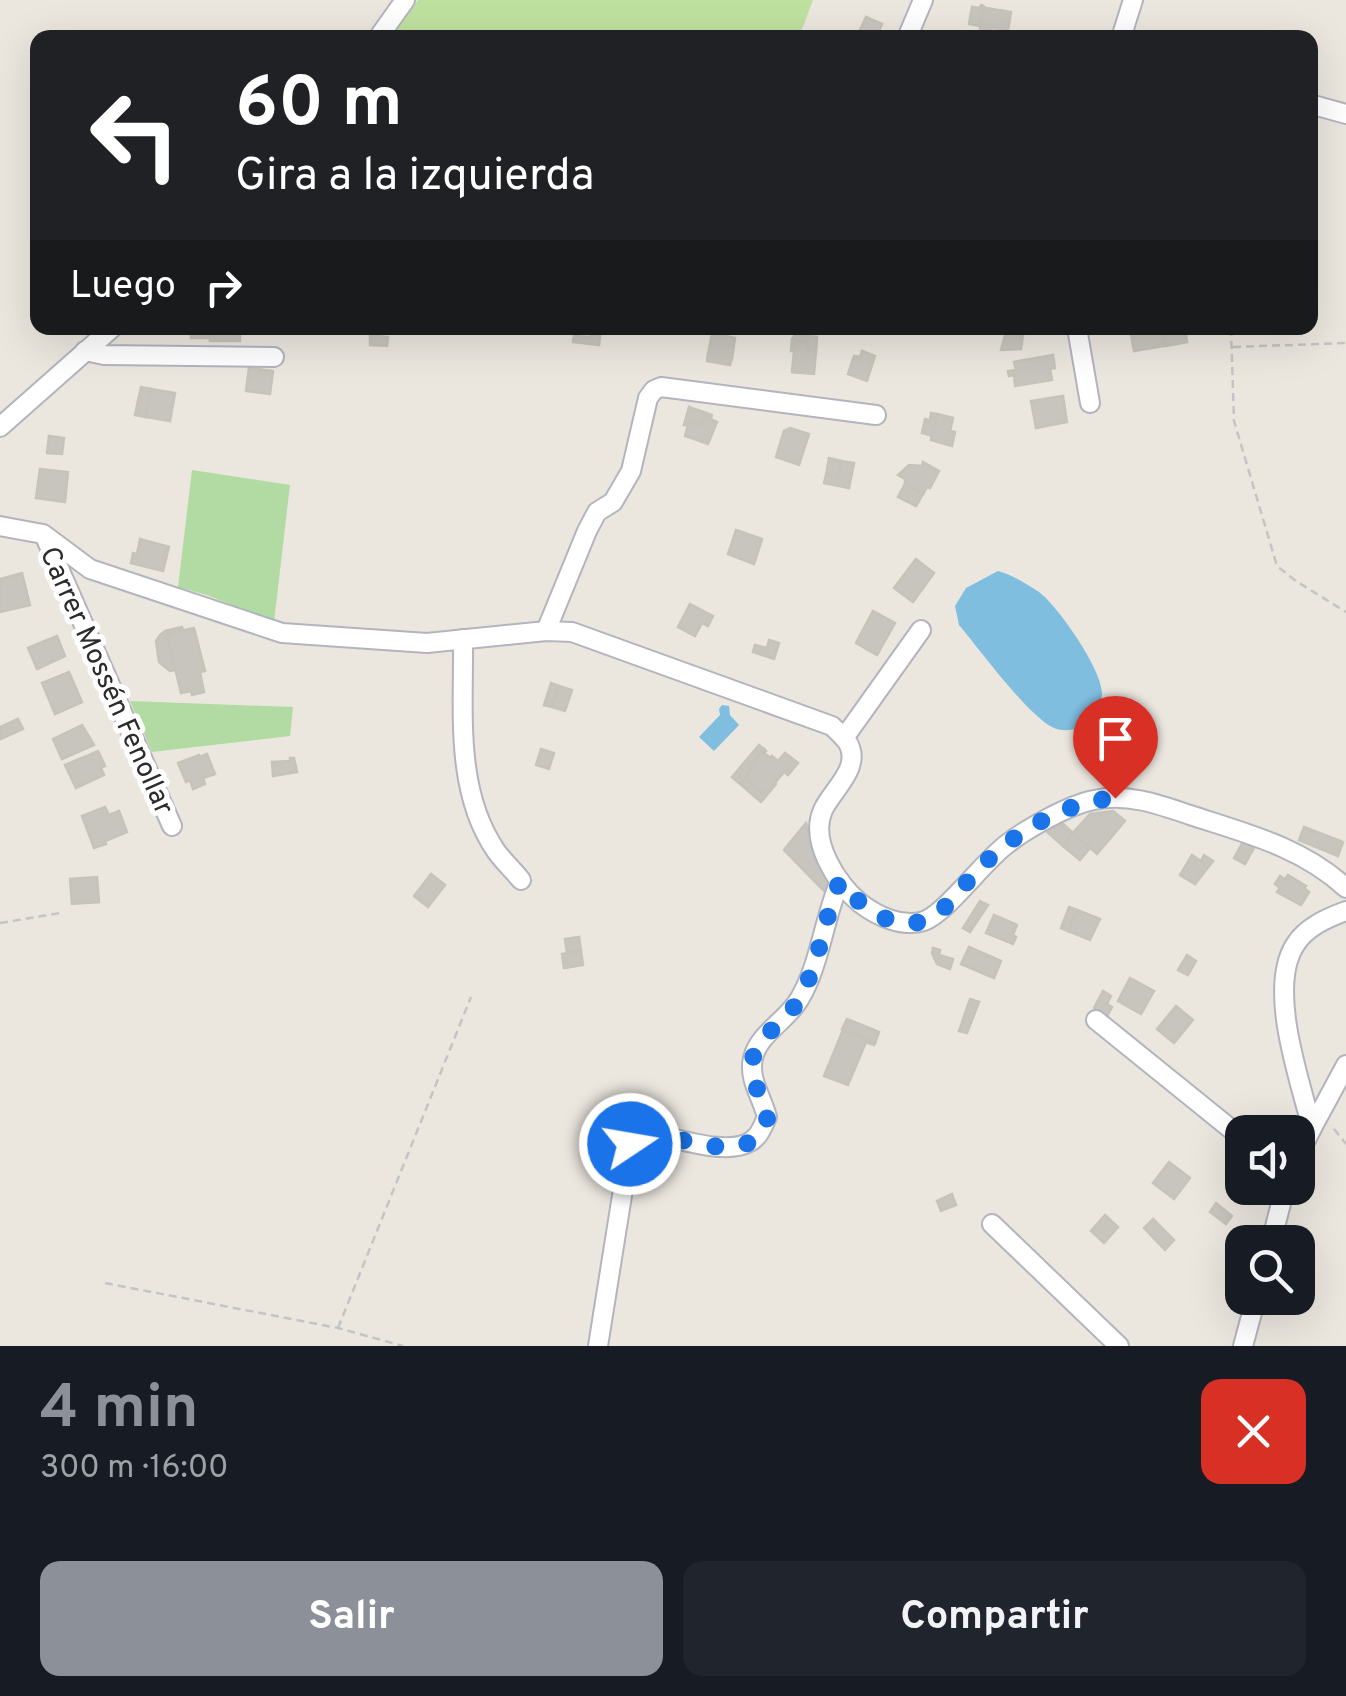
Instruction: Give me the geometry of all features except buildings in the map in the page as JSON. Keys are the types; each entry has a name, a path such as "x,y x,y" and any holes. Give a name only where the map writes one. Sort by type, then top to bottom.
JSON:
{"street":[{"path":"384,30 406,0"},
{"path":"910,30 923,0"},
{"path":"1123,30 1133,0"},
{"path":"1318,106 1346,114"},
{"path":"0,427 104,335"},
{"path":"1078,335 1090,403"},
{"path":"85,351 104,355 274,357"},
{"path":"546,631 586,531 597,512 614,502 630,471 648,398 654,390 661,387 876,415"},
{"path":"0,526 44,534 90,570 282,633 427,643 572,632 832,726 844,738 850,762 821,814 820,841 840,881 858,901 896,922 924,921 937,913 987,860 1043,820 1078,804 1115,798 1149,801 1246,832 1306,859 1346,888"},
{"name":"Carrer Mossén Fenollar","path":"44,534 172,826"},
{"path":"844,738 921,630"},
{"path":"463,639 465,770 476,811 494,849 521,880"},
{"path":"598,1346 632,1133 652,1132 723,1148 740,1148 756,1138 768,1117 753,1079 752,1061 757,1046 801,997 840,881"},
{"path":"1309,1115 1291,1042 1284,981 1294,945 1308,930 1346,911"},
{"path":"1096,1020 1225,1124"},
{"path":"1315,1122 1346,1065"},
{"path":"992,1224 1120,1346"},
{"path":"1243,1346 1251,1315"}],"path":[{"path":"1232,335 1234,421 1276,566 1346,612"},
{"path":"1234,346 1346,342"},
{"path":"0,923 60,913"},
{"path":"338,1328 472,997"},
{"path":"105,1283 338,1328 403,1346"}],"green space":[{"path":"418,0 813,0 802,30 396,30"},
{"path":"192,470 290,485 274,622 178,587"},
{"path":"130,701 293,707 290,736 152,752"}],"water":[{"path":"998,571 1047,600 1068,625 1096,671 1101,685 1100,704 1089,721 1078,728 1059,730 1041,719 959,625 955,606 966,588"},
{"path":"722,705 729,706 730,715 739,725 714,751 699,737 720,715"}],"route":[{"path":"630,1144 636,1130 723,1148 740,1148 756,1138 768,1117 753,1079 752,1061 757,1046 801,997 840,881 858,901 884,917 896,922 924,921 937,913 987,860 1043,820 1078,804 1115,798"}]}
